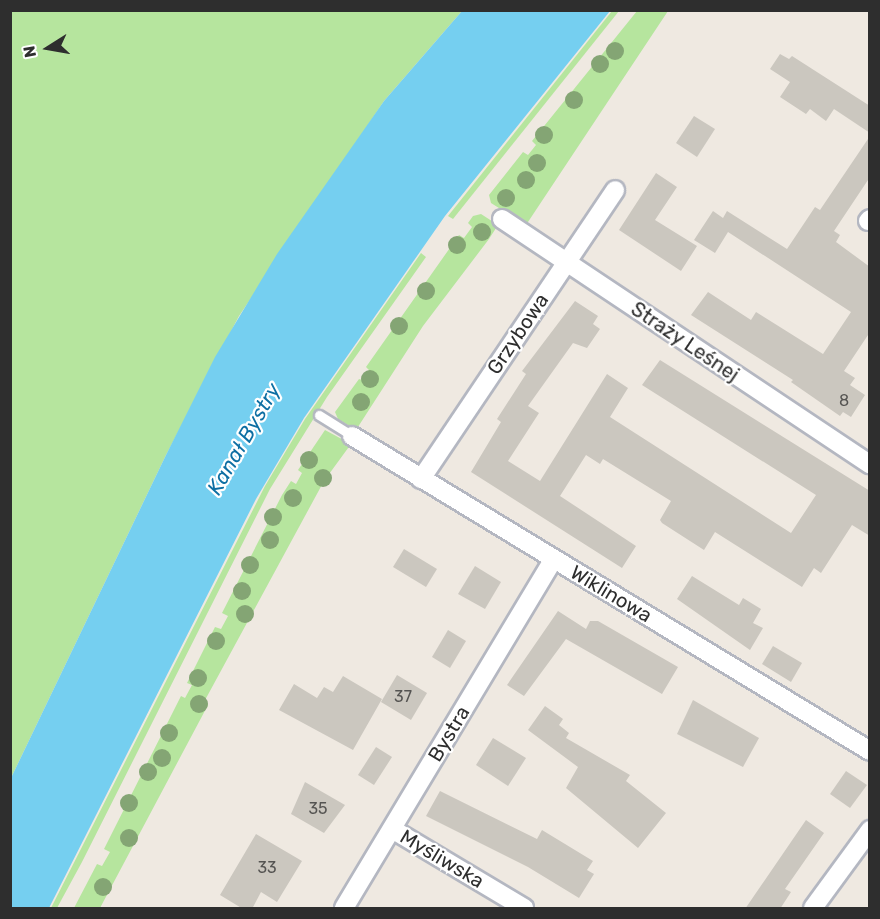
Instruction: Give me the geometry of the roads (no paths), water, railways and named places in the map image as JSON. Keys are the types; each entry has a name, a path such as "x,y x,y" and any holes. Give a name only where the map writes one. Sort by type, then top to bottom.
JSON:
{"street":[{"name":"Grzybowa","path":"421,479 615,190"},
{"name":"Straży Leśnej","path":"502,219 870,464"},
{"name":"Wiklinowa","path":"352,436 870,751"},
{"name":"Bystra","path":"344,909 554,559"},
{"name":"Myśliwska","path":"392,829 524,909"},
{"path":"813,909 870,830"}],"lane":[{"path":"319,415 352,436"}],"water":[{"name":"Kanał Bystry","path":"462,11 610,11 445,216 304,418 256,499 49,908 11,908 11,778 215,357 277,254 384,101"}]}
